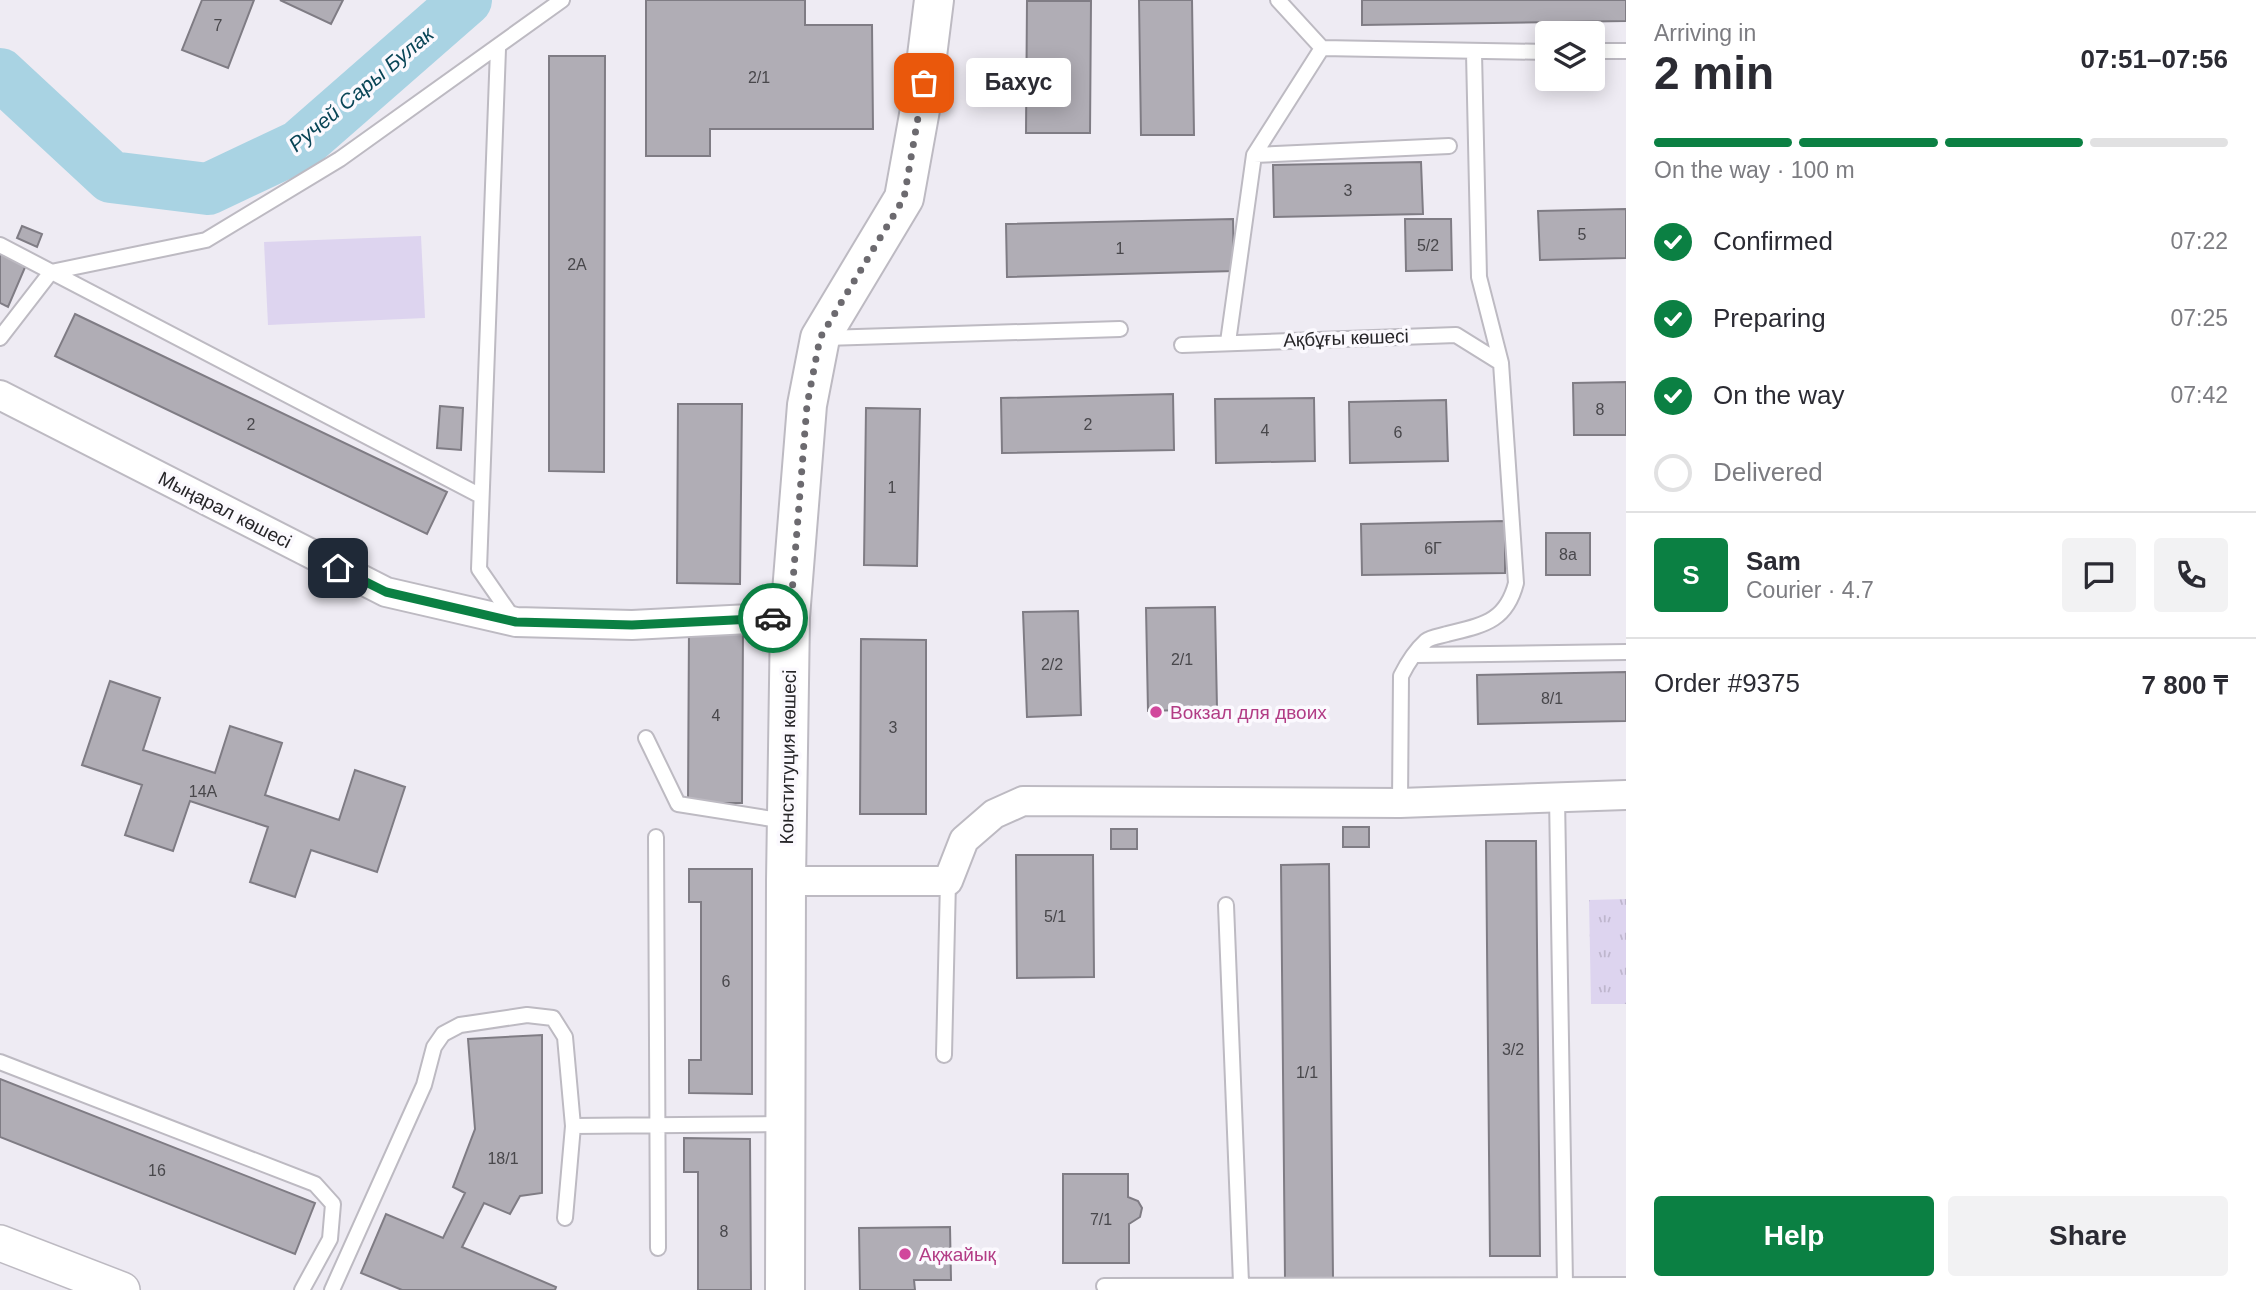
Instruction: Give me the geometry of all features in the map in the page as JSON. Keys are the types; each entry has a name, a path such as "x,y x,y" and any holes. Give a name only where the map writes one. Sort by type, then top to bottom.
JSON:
{"main road":[{"name":"Конституция көшесі","path":"785,1290 784,1124 790,618 807,405 820,338 904,198 926,68 934,0"}],"street":[{"name":"Мыңарал көшесі","path":"0,396 386,592 516,622 632,625 790,618"},
{"path":"786,881 948,881 964,840 993,814 1023,801 1400,803 1626,795"},
{"path":"0,1243 118,1289"}],"lane":[{"path":"0,338 51,272 206,240 340,159 562,0"},
{"path":"1278,0 1322,48 1535,52"},
{"path":"498,48 479,569 516,622"},
{"path":"1228,342 1254,155 1322,48"},
{"path":"1605,51 1626,51"},
{"path":"1400,803 1401,676 1427,639 1484,625 1498,616 1511,601 1516,583 1501,363 1479,277 1474,53"},
{"path":"1254,155 1449,146"},
{"path":"0,245 480,495"},
{"path":"820,338 1120,329"},
{"name":"Ақбұғы көшесі","path":"1182,345 1456,335 1501,363"},
{"path":"1416,655 1626,652"},
{"path":"646,738 678,804 787,822"},
{"path":"1557,797 1565,1284"},
{"path":"656,837 658,1248"},
{"path":"944,1055 948,881"},
{"path":"1226,905 1241,1283"},
{"path":"332,1290 424,1085 434,1048 443,1034 460,1025 527,1015 553,1018 565,1037 573,1126 565,1218"},
{"path":"0,1062 315,1184 333,1204 330,1239 302,1290"},
{"path":"573,1126 784,1124"},
{"path":"1104,1286 1241,1283 1392,1288 1626,1285"}],"green space":[{"path":"421,236 425,318 268,325 264,242"},
{"path":"1626,899 1626,1004 1591,1004 1589,900"}],"building":[{"path":"202,0 254,0 228,68 182,50"},
{"path":"280,0 343,0 331,24"},
{"path":"646,0 805,0 805,25 872,25 873,129 710,129 710,156 646,156"},
{"path":"1139,0 1192,0 1194,135 1141,135"},
{"path":"1362,0 1626,0 1626,21 1362,25"},
{"path":"1027,1 1091,1 1090,133 1026,133"},
{"path":"549,56 605,56 604,472 549,471"},
{"path":"1421,162 1423,214 1274,217 1273,165"},
{"path":"1626,209 1626,258 1540,260 1538,211"},
{"path":"1233,219 1234,271 1007,277 1006,224"},
{"path":"1405,219 1451,219 1452,270 1406,271"},
{"path":"22,226 42,234 37,247 17,238"},
{"path":"0,254 26,265 8,307 0,303"},
{"path":"75,314 447,492 427,534 55,356"},
{"path":"1626,382 1626,435 1574,435 1573,383"},
{"path":"1173,394 1174,450 1002,453 1001,398"},
{"path":"1314,398 1315,461 1216,463 1215,399"},
{"path":"1446,400 1448,461 1350,463 1349,402"},
{"path":"678,404 742,404 740,584 677,583"},
{"path":"440,406 463,408 461,450 437,448"},
{"path":"866,408 920,409 917,566 864,565"},
{"path":"1505,521 1505,573 1362,575 1361,524"},
{"path":"1546,533 1590,533 1590,575 1546,575"},
{"path":"1215,607 1217,709 1148,711 1146,608"},
{"path":"1078,611 1081,715 1027,717 1023,612"},
{"path":"689,627 743,628 742,803 688,803"},
{"path":"861,639 926,640 926,814 860,814"},
{"path":"1626,672 1626,721 1478,724 1477,675"},
{"path":"110,681 160,698 143,750 215,773 230,726 282,743 265,795 339,820 355,770 405,787 377,872 311,850 295,897 250,882 268,827 190,801 173,851 125,835 142,785 82,765"},
{"path":"1343,827 1369,827 1369,847 1343,847"},
{"path":"1111,829 1137,829 1137,849 1111,849"},
{"path":"1486,841 1536,841 1540,1256 1490,1256"},
{"path":"1016,855 1093,855 1094,977 1017,978"},
{"path":"1329,864 1333,1279 1285,1279 1281,865"},
{"path":"689,869 752,869 752,1094 689,1093 689,1060 701,1060 701,902 689,902"},
{"path":"542,1035 542,1193 520,1196 510,1214 484,1203 462,1247 556,1287 555,1290 402,1290 361,1273 386,1214 443,1238 465,1193 453,1187 475,1129 468,1039"},
{"path":"0,1079 315,1203 295,1254 0,1137"},
{"path":"684,1138 750,1139 751,1290 698,1290 698,1172 684,1172"},
{"path":"1063,1174 1128,1174 1128,1197 1138,1201 1142,1208 1140,1217 1129,1224 1129,1263 1063,1263"},
{"name":"Ақжайық","path":"950,1227 951,1280 914,1280 915,1290 860,1290 859,1228"}],"waterway":[{"name":"Ручей Сары Булак","path":"0,74 111,177 208,189 299,146 466,0"}],"way so far":[{"path":"773,618 790,618 807,405 820,338 904,198 924,83"}],"place":[{"name":"Бахус","path":"924,83"},
{"name":"Вокзал для двоих","path":"1156,712"},
{"name":"Ақжайық","path":"905,1254"}],"route":[{"path":"338,568 386,592 516,622 632,625 773,618"}]}
